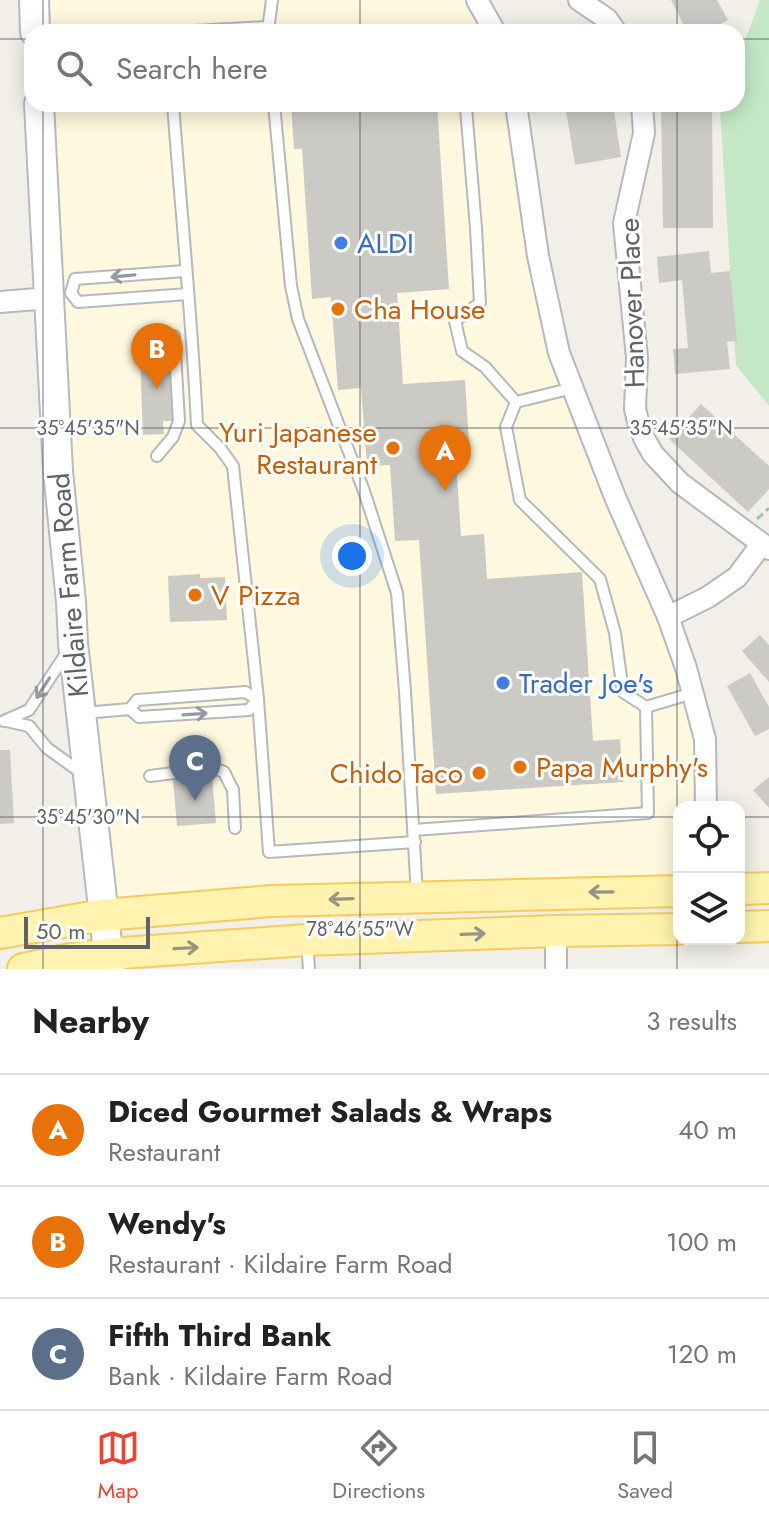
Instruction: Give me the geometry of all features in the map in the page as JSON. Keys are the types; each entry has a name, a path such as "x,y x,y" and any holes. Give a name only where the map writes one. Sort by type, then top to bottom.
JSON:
{"main road":[{"path":"34,0 35,24"},
{"name":"Kildaire Farm Road","path":"40,112 60,296 58,471 73,643 109,962"},
{"path":"745,889 769,888"},
{"path":"0,933 103,915 272,901 673,891"},
{"path":"745,927 769,926"},
{"path":"23,969 71,959 109,962 308,954 556,931 673,929"}],"street":[{"path":"477,0 490,24"},
{"path":"579,0 610,24"},
{"path":"517,112 538,256 559,353 686,668 705,739 706,801"},
{"name":"Hanover Place","path":"643,112 644,133 624,223 637,358 635,409 645,440 665,468 680,483 765,547 737,577 708,597 668,617"},
{"path":"0,302 60,296"},
{"path":"556,931 556,969"}],"lane":[{"path":"269,24 272,0"},
{"path":"174,112 185,271 193,333 197,425 233,466 258,699 269,852 648,813 646,707"},
{"path":"275,112 291,286 298,319 364,491 397,593 417,897"},
{"path":"466,112 480,303 455,321 462,351 485,367 516,402"},
{"path":"185,271 75,279 60,296 78,302 188,294"},
{"path":"157,456 173,437 179,421 174,336"},
{"path":"516,402 573,388"},
{"path":"516,402 506,427 520,500 600,579 615,633 623,692 646,707 693,693"},
{"path":"73,643 29,710 4,721 29,726 47,748 88,777"},
{"path":"130,709 137,700 245,692 258,699"},
{"path":"81,713 130,709 139,717 249,710 258,699"},
{"path":"150,776 214,768 224,772 233,790 235,828"}],"shaded area":[{"path":"34,0 477,0 490,24 35,24"},
{"path":"40,112 517,112 547,306 705,739 706,801 673,801 673,891 103,915"}],"green space":[{"path":"760,0 769,0 769,406 736,365 720,112 745,112 745,41"}],"building":[{"path":"671,0 717,0 728,20 720,24 683,24"},
{"path":"292,112 438,112 449,289 397,293 403,384 465,380 470,458 456,459 461,536 484,534 487,579 582,572 593,741 620,739 623,782 436,794 419,540 395,541 390,465 367,466 361,388 338,390 331,297 312,299 302,149 294,149"},
{"path":"566,112 614,112 621,157 575,165"},
{"path":"661,112 712,112 713,228 663,228"},
{"path":"709,251 711,273 730,271 737,341 727,342 730,369 675,374 673,349 688,348 682,280 659,283 657,257"},
{"path":"171,356 174,421 163,421 164,434 143,435 140,358"},
{"path":"701,404 769,466 769,489 748,512 669,439"},
{"path":"200,574 200,578 225,577 227,620 170,622 168,576"},
{"path":"760,635 769,645 769,682 742,651"},
{"path":"750,673 769,707 769,729 755,736 727,686"},
{"path":"0,750 10,750 14,823 0,824"},
{"path":"212,776 216,823 177,826 173,779"},
{"path":"769,777 769,808 753,790"}],"place":[{"name":"ALDI","path":"341,243"},
{"name":"Cha House","path":"338,309"},
{"name":"Wendy's","path":"157,389"},
{"name":"Yuri Japanese Restaurant","path":"393,448"},
{"name":"Diced Gourmet Salads & Wraps","path":"445,491"},
{"name":"V Pizza","path":"195,595"},
{"name":"Trader Joe's","path":"503,683"},
{"name":"Papa Murphy's","path":"520,767"},
{"name":"Chido Taco","path":"479,773"},
{"name":"Fifth Third Bank","path":"195,801"}]}
